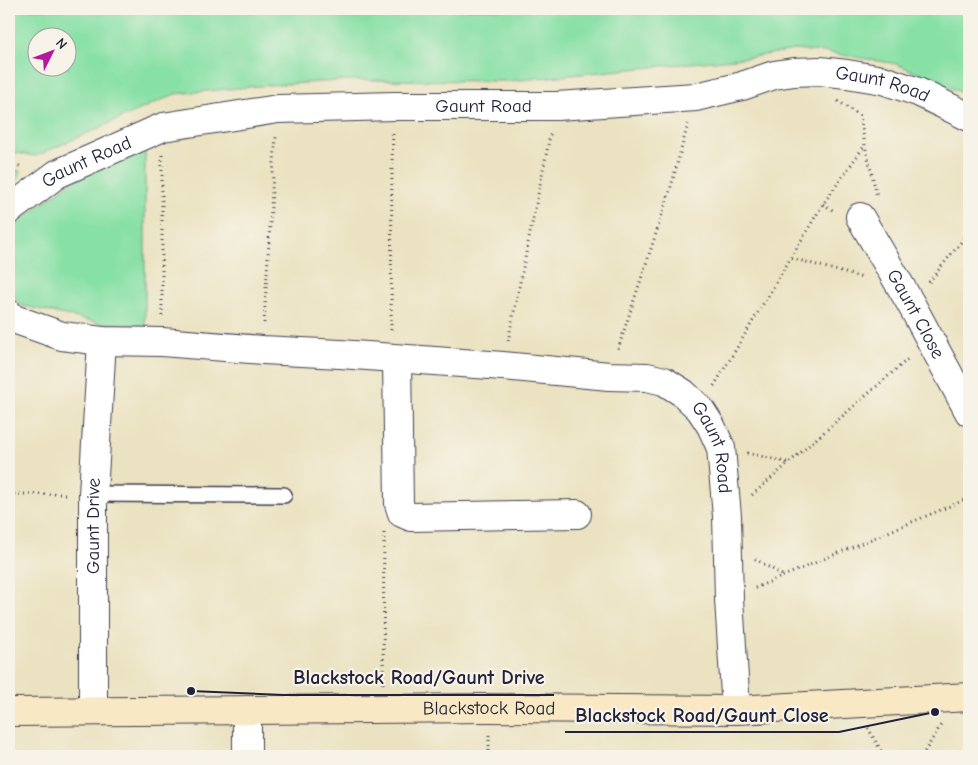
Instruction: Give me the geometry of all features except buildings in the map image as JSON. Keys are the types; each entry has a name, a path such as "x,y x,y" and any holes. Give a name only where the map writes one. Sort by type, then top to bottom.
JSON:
{"street":[{"name":"Gaunt Road","path":"9,210 57,174 163,127 278,109 395,106 557,106 696,97 742,86 774,75 820,71 883,80 918,92 969,117"},
{"name":"Gaunt Close","path":"869,208 907,296 969,412"},
{"name":"Gaunt Road","path":"9,314 11,318 62,336 102,341 162,342 397,358 609,376 647,377 664,381 683,393 700,409 711,426 720,448 727,516 729,599 736,710"},
{"name":"Gaunt Drive","path":"93,711 93,494 102,341"},
{"path":"397,358 399,504 402,513 411,517 577,514"},
{"name":"Blackstock Road","path":"9,712 499,708 736,710 969,696"},
{"path":"247,710 247,756"}],"lane":[{"path":"93,494 284,495"}],"path":[{"path":"609,376 669,194 696,97"},
{"path":"836,100 860,116 865,145 869,208"},
{"path":"503,366 557,106"},
{"path":"263,350 278,109"},
{"path":"700,409 823,204 865,145"},
{"path":"392,162 391,329 397,358"},
{"path":"162,163 162,342"},
{"path":"792,258 907,296 969,232"},
{"path":"727,516 931,339"},
{"path":"720,448 790,463"},
{"path":"9,494 93,494"},
{"path":"729,599 969,498"},
{"path":"382,710 384,528 402,513"}],"green space":[{"path":"9,9 969,9 969,96 897,64 824,52 794,50 753,57 510,81 354,80 175,94 36,156 9,152"},
{"path":"145,148 145,326 100,323 20,305 9,289 9,235 15,224 72,181"},
{"path":"9,168 20,171 20,177 17,181 9,184"}],"place":[{"name":"Blackstock Road/Gaunt Drive","path":"191,691"},
{"name":"Blackstock Road/Gaunt Close","path":"935,712"}]}
